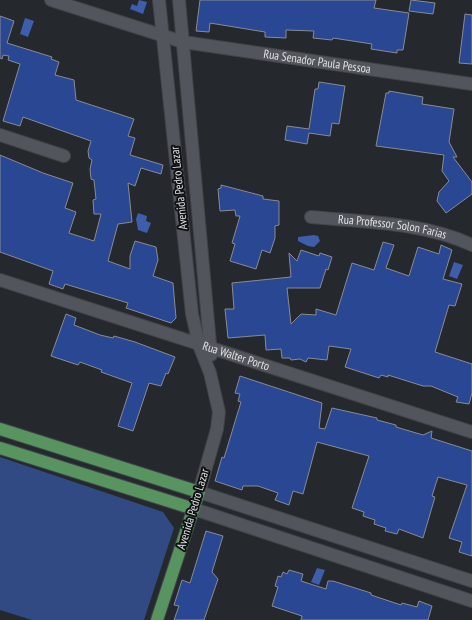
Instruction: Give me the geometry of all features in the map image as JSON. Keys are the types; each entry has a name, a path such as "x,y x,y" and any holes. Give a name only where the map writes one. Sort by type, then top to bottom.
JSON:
{"main road":[{"path":"0,429 199,492"},
{"path":"51,464 58,447"},
{"path":"0,448 194,509"},
{"name":"Avenida Pedro Lazar","path":"157,620 199,492"}],"street":[{"name":"Rua Senador Paula Pessoa","path":"51,0 163,37 183,42 472,84"},
{"name":"Avenida Pedro Lazar","path":"160,0 192,314 199,345 210,373 217,399 218,420 199,492"},
{"name":"Avenida Pedro Lazar","path":"179,0 211,349 210,373"},
{"path":"0,135 64,156"},
{"path":"176,157 193,155"},
{"name":"Rua Professor Solon Farias","path":"311,217 422,230 451,235 472,245"},
{"name":"Rua Walter Porto","path":"0,280 472,432"},
{"path":"199,492 472,581"},
{"path":"194,509 472,601"},
{"path":"357,562 362,545"}],"shaded area":[{"path":"139,0 147,2 143,14 130,9 132,4 137,6"},
{"path":"25,18 34,21 28,37 20,34"},
{"path":"138,213 147,216 146,221 151,223 147,233 138,230 136,219"},
{"path":"318,236 320,241 314,247 298,241 298,237"},
{"path":"454,262 463,265 457,279 449,276"},
{"path":"0,457 163,512 174,528 144,620 32,620 0,610"},
{"path":"317,568 325,570 319,585 311,582"}],"building":[{"path":"200,0 376,0 374,8 409,13 403,50 397,50 397,53 371,49 372,44 333,38 332,40 313,38 314,31 286,30 286,38 265,37 265,32 210,23 209,32 196,31"},
{"path":"411,0 435,3 433,14 409,11"},
{"path":"465,14 472,15 472,64 459,63"},
{"path":"0,16 14,21 7,43 52,57 51,59 59,62 55,75 74,80 76,100 134,119 128,136 135,138 130,155 163,165 161,174 141,168 135,186 128,183 132,222 118,224 108,261 130,269 130,256 135,241 156,247 158,260 153,276 173,283 176,318 171,323 126,308 128,303 65,284 63,289 49,284 53,271 0,252 0,155 43,173 73,183 65,208 76,212 69,233 94,241 101,214 94,214 93,200 96,199 94,180 91,179 90,169 92,160 89,158 88,151 91,141 23,117 20,126 3,121 20,64 8,60 9,56 3,55 2,59 0,58"},
{"path":"319,82 345,86 339,124 332,123 330,136 309,133 307,144 285,140 287,126 309,129 315,89 318,89"},
{"path":"389,91 423,97 422,104 454,109 449,142 457,157 453,157 472,182 472,194 446,213 437,201 439,192 449,181 442,171 444,155 376,146 386,93 389,93"},
{"path":"221,185 263,196 263,199 279,201 279,225 275,226 275,238 270,253 262,250 256,269 230,261 235,244 232,243 240,216 236,216 235,210 220,211 218,189 221,188"},
{"path":"383,242 394,245 386,268 409,276 418,247 439,254 441,245 452,250 443,279 462,284 455,306 449,305 435,352 472,364 472,393 469,404 456,402 458,397 431,386 423,386 388,375 388,377 381,375 379,378 345,367 351,349 329,346 327,360 308,358 306,362 300,359 291,360 290,358 282,358 281,349 266,350 265,335 228,338 225,309 234,309 232,283 291,277 289,253 297,261 301,250 319,256 320,253 332,257 328,270 326,269 320,288 287,288 291,324 301,314 316,315 316,309 336,315 352,263 374,270"},
{"path":"66,314 76,318 74,325 100,335 113,338 114,336 135,342 175,357 161,386 149,383 133,431 118,426 132,383 101,372 102,370 80,362 78,365 51,356"},
{"path":"240,376 322,403 319,428 325,429 332,408 377,418 377,420 423,435 432,431 431,438 472,451 472,556 459,552 462,542 449,538 467,485 438,477 432,496 435,497 423,538 399,529 397,534 385,531 386,528 374,524 375,520 363,516 364,512 352,508 369,456 317,442 303,494 293,491 289,505 275,500 278,493 258,486 243,486 242,490 215,481 222,457 224,458 241,402 238,401 240,394 235,393"},
{"path":"206,531 223,536 212,572 218,579 204,620 174,620 179,606 174,605 182,580 190,583"},
{"path":"289,570 303,574 301,581 326,589 328,581 333,581 371,593 371,595 401,605 402,603 417,607 419,601 432,606 428,620 301,620 302,616 272,606 278,587 275,586 278,576 281,577 283,572 287,574"}]}
